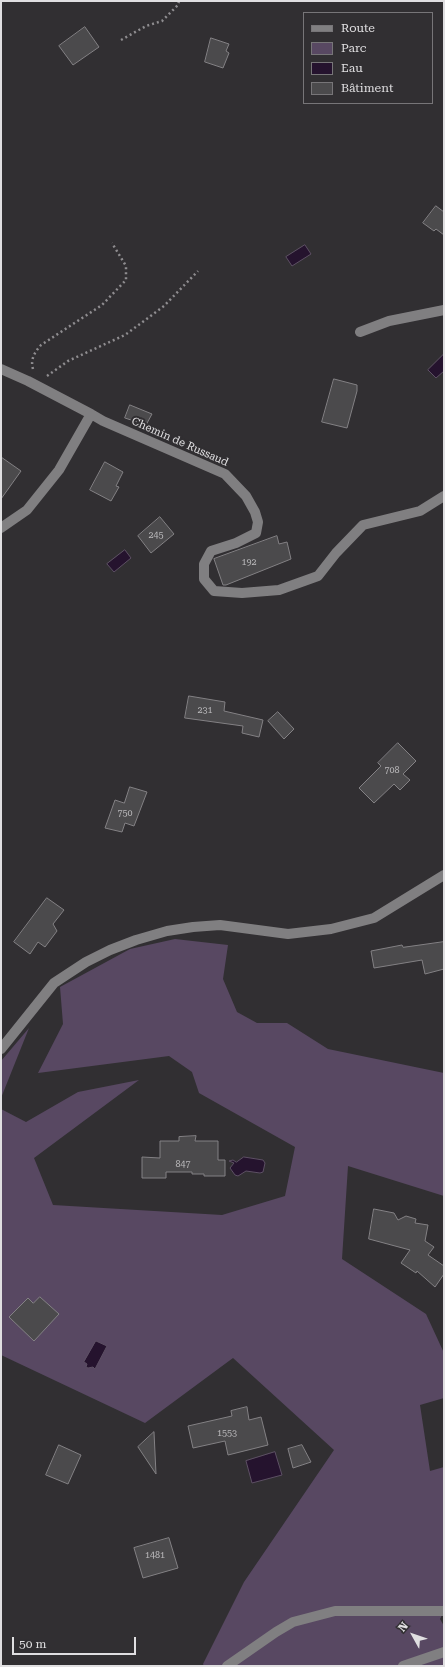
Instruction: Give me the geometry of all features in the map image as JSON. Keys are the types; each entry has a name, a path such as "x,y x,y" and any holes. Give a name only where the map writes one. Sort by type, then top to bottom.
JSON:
{"street":[{"path":"360,332 389,321 444,310"},
{"path":"1,369 36,385 91,414 59,470 27,510 1,528"},
{"name":"Chemin de Russaud","path":"91,414 116,427 225,474 246,496 255,512 258,522 256,533 212,551 204,564 204,579 214,591 242,594 279,590 318,576 336,553 363,525 420,511 444,496"},
{"path":"1,1049 54,983 86,962 110,950 136,940 167,931 193,927 220,925 288,934 331,929 374,918 444,875"},
{"path":"227,1666 293,1622 335,1611 444,1611"},
{"path":"402,1666 444,1652"}],"path":[{"path":"121,40 146,26 162,21 178,5 179,1"},
{"path":"112,243 126,266 126,280 102,305 41,345 34,353 32,365 36,385 68,361 125,335 164,306 198,271"}],"green space":[{"path":"175,939 228,945 223,979 237,1012 257,1023 287,1023 328,1049 444,1073 444,1196 348,1166 342,1259 426,1314 444,1353 444,1398 420,1405 430,1471 444,1467 444,1611 440,1619 444,1626 444,1666 204,1666 203,1664 244,1582 334,1450 233,1358 145,1423 1,1355 1,1109 26,1122 78,1092 139,1080 34,1158 53,1205 222,1215 285,1196 295,1147 199,1093 192,1072 169,1056 38,1073 63,1024 60,987 130,949"},
{"path":"29,1028 1,1098 1,1061"}],"water":[{"path":"305,245 311,254 292,266 286,257"},
{"path":"444,354 444,371 436,378 428,370"},
{"path":"125,550 131,558 114,572 107,564"},
{"path":"244,1157 263,1160 265,1163 263,1172 246,1171 238,1176 235,1175 230,1168 234,1163 229,1161 233,1160 236,1162"},
{"path":"96,1341 107,1346 95,1369 93,1367 88,1368 86,1367 87,1364 84,1362"},
{"path":"275,1452 282,1475 252,1483 246,1461"}],"building":[{"path":"85,27 99,47 73,65 59,46"},
{"path":"211,38 229,44 226,51 229,53 223,68 205,62"},
{"path":"436,206 444,212 444,235 436,229 434,231 423,223"},
{"path":"334,379 357,385 357,391 347,428 322,422"},
{"path":"130,405 152,414 146,425 125,418"},
{"path":"1,457 21,471 1,499"},
{"path":"105,462 123,472 116,486 119,487 111,501 90,490"},
{"path":"160,517 174,534 151,553 138,536"},
{"path":"277,536 279,544 287,542 291,559 223,585 214,559"},
{"path":"189,696 225,702 224,711 263,720 259,737 242,733 243,726 185,718"},
{"path":"278,712 294,729 284,739 268,721"},
{"path":"398,743 416,761 403,774 410,780 400,790 394,784 374,803 359,788 381,766 378,763"},
{"path":"130,787 147,792 134,826 125,823 122,832 105,828 115,800 124,803"},
{"path":"47,898 64,910 53,924 57,931 45,947 38,942 30,954 14,942"},
{"path":"444,942 444,969 425,974 422,960 374,968 371,951 402,945 403,947"},
{"path":"196,1136 195,1141 218,1141 218,1160 225,1160 225,1176 204,1176 204,1174 192,1174 192,1172 166,1172 166,1178 142,1178 142,1157 160,1158 160,1141 179,1141 179,1137"},
{"path":"374,1209 394,1213 398,1220 406,1216 416,1219 415,1223 428,1225 425,1241 434,1247 428,1255 444,1266 444,1274 435,1287 417,1271 416,1273 401,1263 410,1250 369,1239"},
{"path":"40,1297 59,1314 34,1341 9,1317 28,1298 33,1303"},
{"path":"247,1407 249,1420 261,1417 268,1445 228,1455 225,1441 193,1448 188,1426 232,1416 231,1411"},
{"path":"154,1432 156,1474 138,1447"},
{"path":"59,1445 81,1455 68,1484 46,1475"},
{"path":"302,1445 311,1462 293,1468 288,1449"},
{"path":"169,1538 178,1568 143,1578 134,1548"}]}
